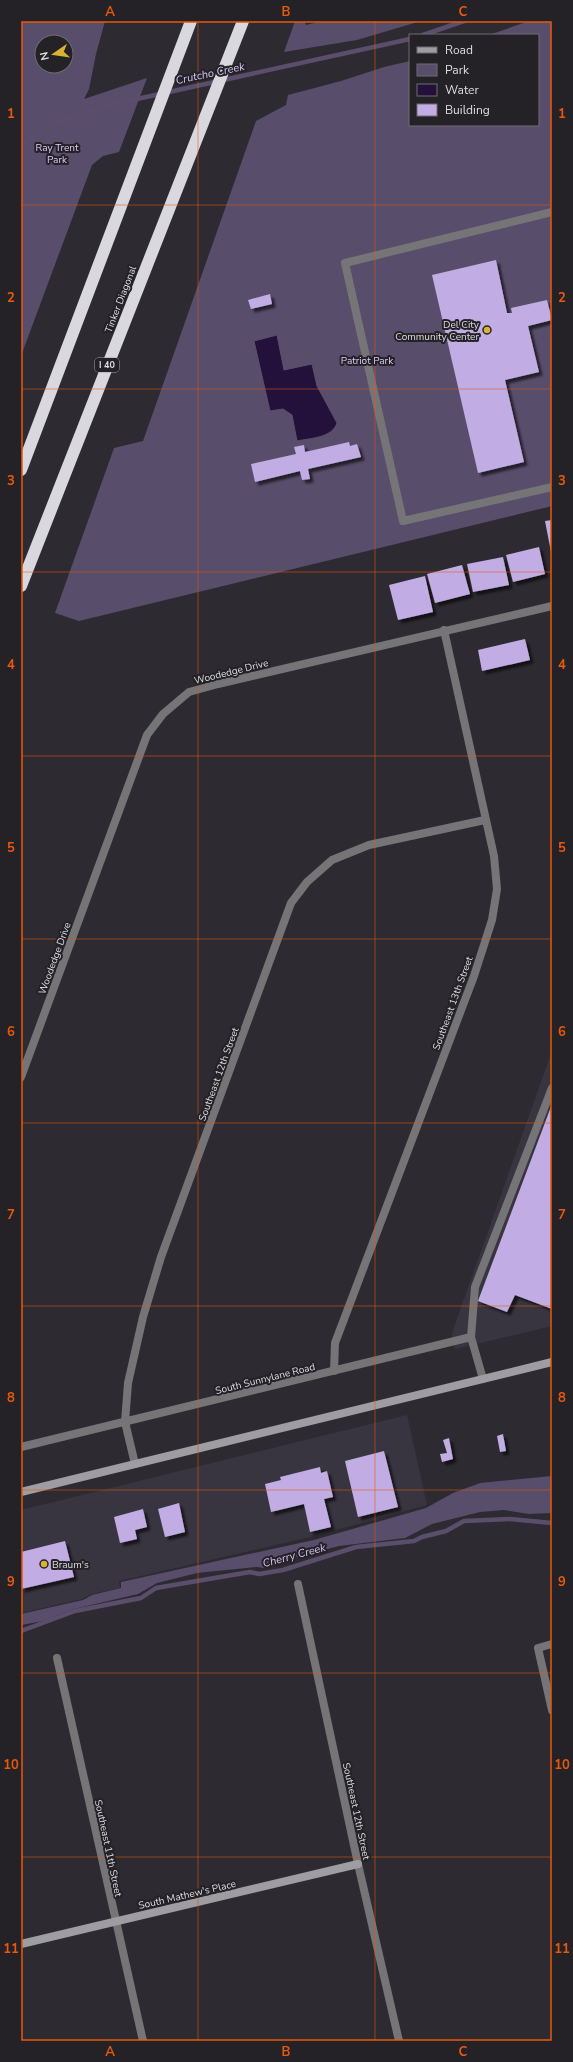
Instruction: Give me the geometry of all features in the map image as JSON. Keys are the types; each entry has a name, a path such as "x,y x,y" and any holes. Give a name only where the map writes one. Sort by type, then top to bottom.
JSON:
{"highway":[{"path":"21,470 191,21"},
{"name":"Tinker Diagonal","path":"21,586 243,21"}],"main road":[{"path":"21,1492 552,1362"},
{"name":"South Mathew's Place","path":"21,1944 358,1864"}],"street":[{"path":"552,212 344,263 403,520 552,487"},
{"name":"Woodedge Drive","path":"21,1077 147,735 163,714 189,692 444,630 552,606"},
{"name":"Southeast 13th Street","path":"334,1371 335,1343 474,976 492,920 497,889 494,856 444,630"},
{"name":"Southeast 12th Street","path":"135,1464 125,1422 128,1383 143,1317 161,1257 291,903 307,882 332,860 369,845 485,820"},
{"path":"483,1379 471,1337 475,1287 552,1088"},
{"name":"South Sunnylane Road","path":"21,1447 471,1337"},
{"name":"Southeast 12th Street","path":"298,1584 358,1864 399,2041"},
{"path":"552,1644 538,1648 552,1710"},
{"name":"Southeast 11th Street","path":"57,1658 143,2041"}],"shaded area":[{"path":"552,1051 552,1326 455,1349 452,1333"},
{"path":"407,1415 427,1505 310,1537 119,1581 120,1588 91,1594 82,1599 21,1613 21,1510"}],"green space":[{"name":"Ray Trent Park","path":"21,21 105,21 96,54 89,89 84,99 147,78 119,152 103,156 92,165 21,356"},
{"path":"295,21 304,21 306,25 322,21 421,21 357,40 284,52"},
{"name":"Patriot Park","path":"529,21 552,21 552,506 79,621 55,613 114,448 143,441 256,121 286,105 288,95 409,61 409,126 539,126 539,34 492,34"},
{"path":"552,1476 552,1513 529,1514 504,1510 480,1512 432,1524 405,1538 339,1546 281,1561 275,1566 264,1568 257,1567 197,1573 157,1583 138,1594 74,1609 43,1621 21,1625 21,1614 83,1600 92,1595 121,1588 121,1582 314,1540 426,1508 453,1493 480,1483"}],"water":[{"path":"277,335 284,370 312,364 317,386 337,423 331,432 314,438 297,441 292,415 283,409 270,411 254,341"}],"building":[{"name":"Del City Community Center","path":"496,260 507,313 512,313 511,308 547,300 552,320 528,326 539,372 505,380 524,462 478,473 432,275"},
{"path":"270,294 272,304 251,309 248,300"},
{"path":"349,442 350,446 357,444 361,457 308,469 310,479 302,480 300,471 255,482 251,464 296,454 294,447 304,445 305,452"},
{"path":"552,520 552,552 551,552 545,521"},
{"path":"539,547 545,574 513,582 506,555"},
{"path":"503,557 509,585 473,592 467,564"},
{"path":"462,565 470,594 435,603 427,574"},
{"path":"425,576 433,612 398,620 389,585"},
{"path":"525,639 530,660 482,671 478,650"},
{"path":"552,1104 552,1309 515,1295 507,1312 478,1301"},
{"path":"503,1434 506,1451 500,1452 497,1436"},
{"path":"449,1438 453,1459 442,1462 440,1454 447,1453 443,1440"},
{"path":"384,1451 398,1507 358,1517 345,1461"},
{"path":"320,1467 321,1473 327,1471 333,1497 324,1499 331,1527 310,1532 304,1504 271,1512 265,1484 281,1480 280,1477"},
{"path":"179,1503 185,1532 165,1537 158,1509"},
{"path":"143,1509 147,1527 135,1530 137,1539 120,1543 114,1517"},
{"path":"65,1541 74,1577 21,1589 21,1552"}],"waterway":[{"name":"Crutcho Creek","path":"426,34 464,21"},
{"name":"Crutcho Creek","path":"21,146 60,121 91,109 409,39"},
{"name":"Cherry Creek","path":"21,1631 75,1611 141,1598 156,1588 250,1572 259,1574 283,1570 356,1547 414,1541 422,1537 446,1531 464,1521 510,1519 552,1523"}],"place":[{"name":"Del City Community Center","path":"487,330"},
{"name":"Braum's","path":"44,1564"}]}
